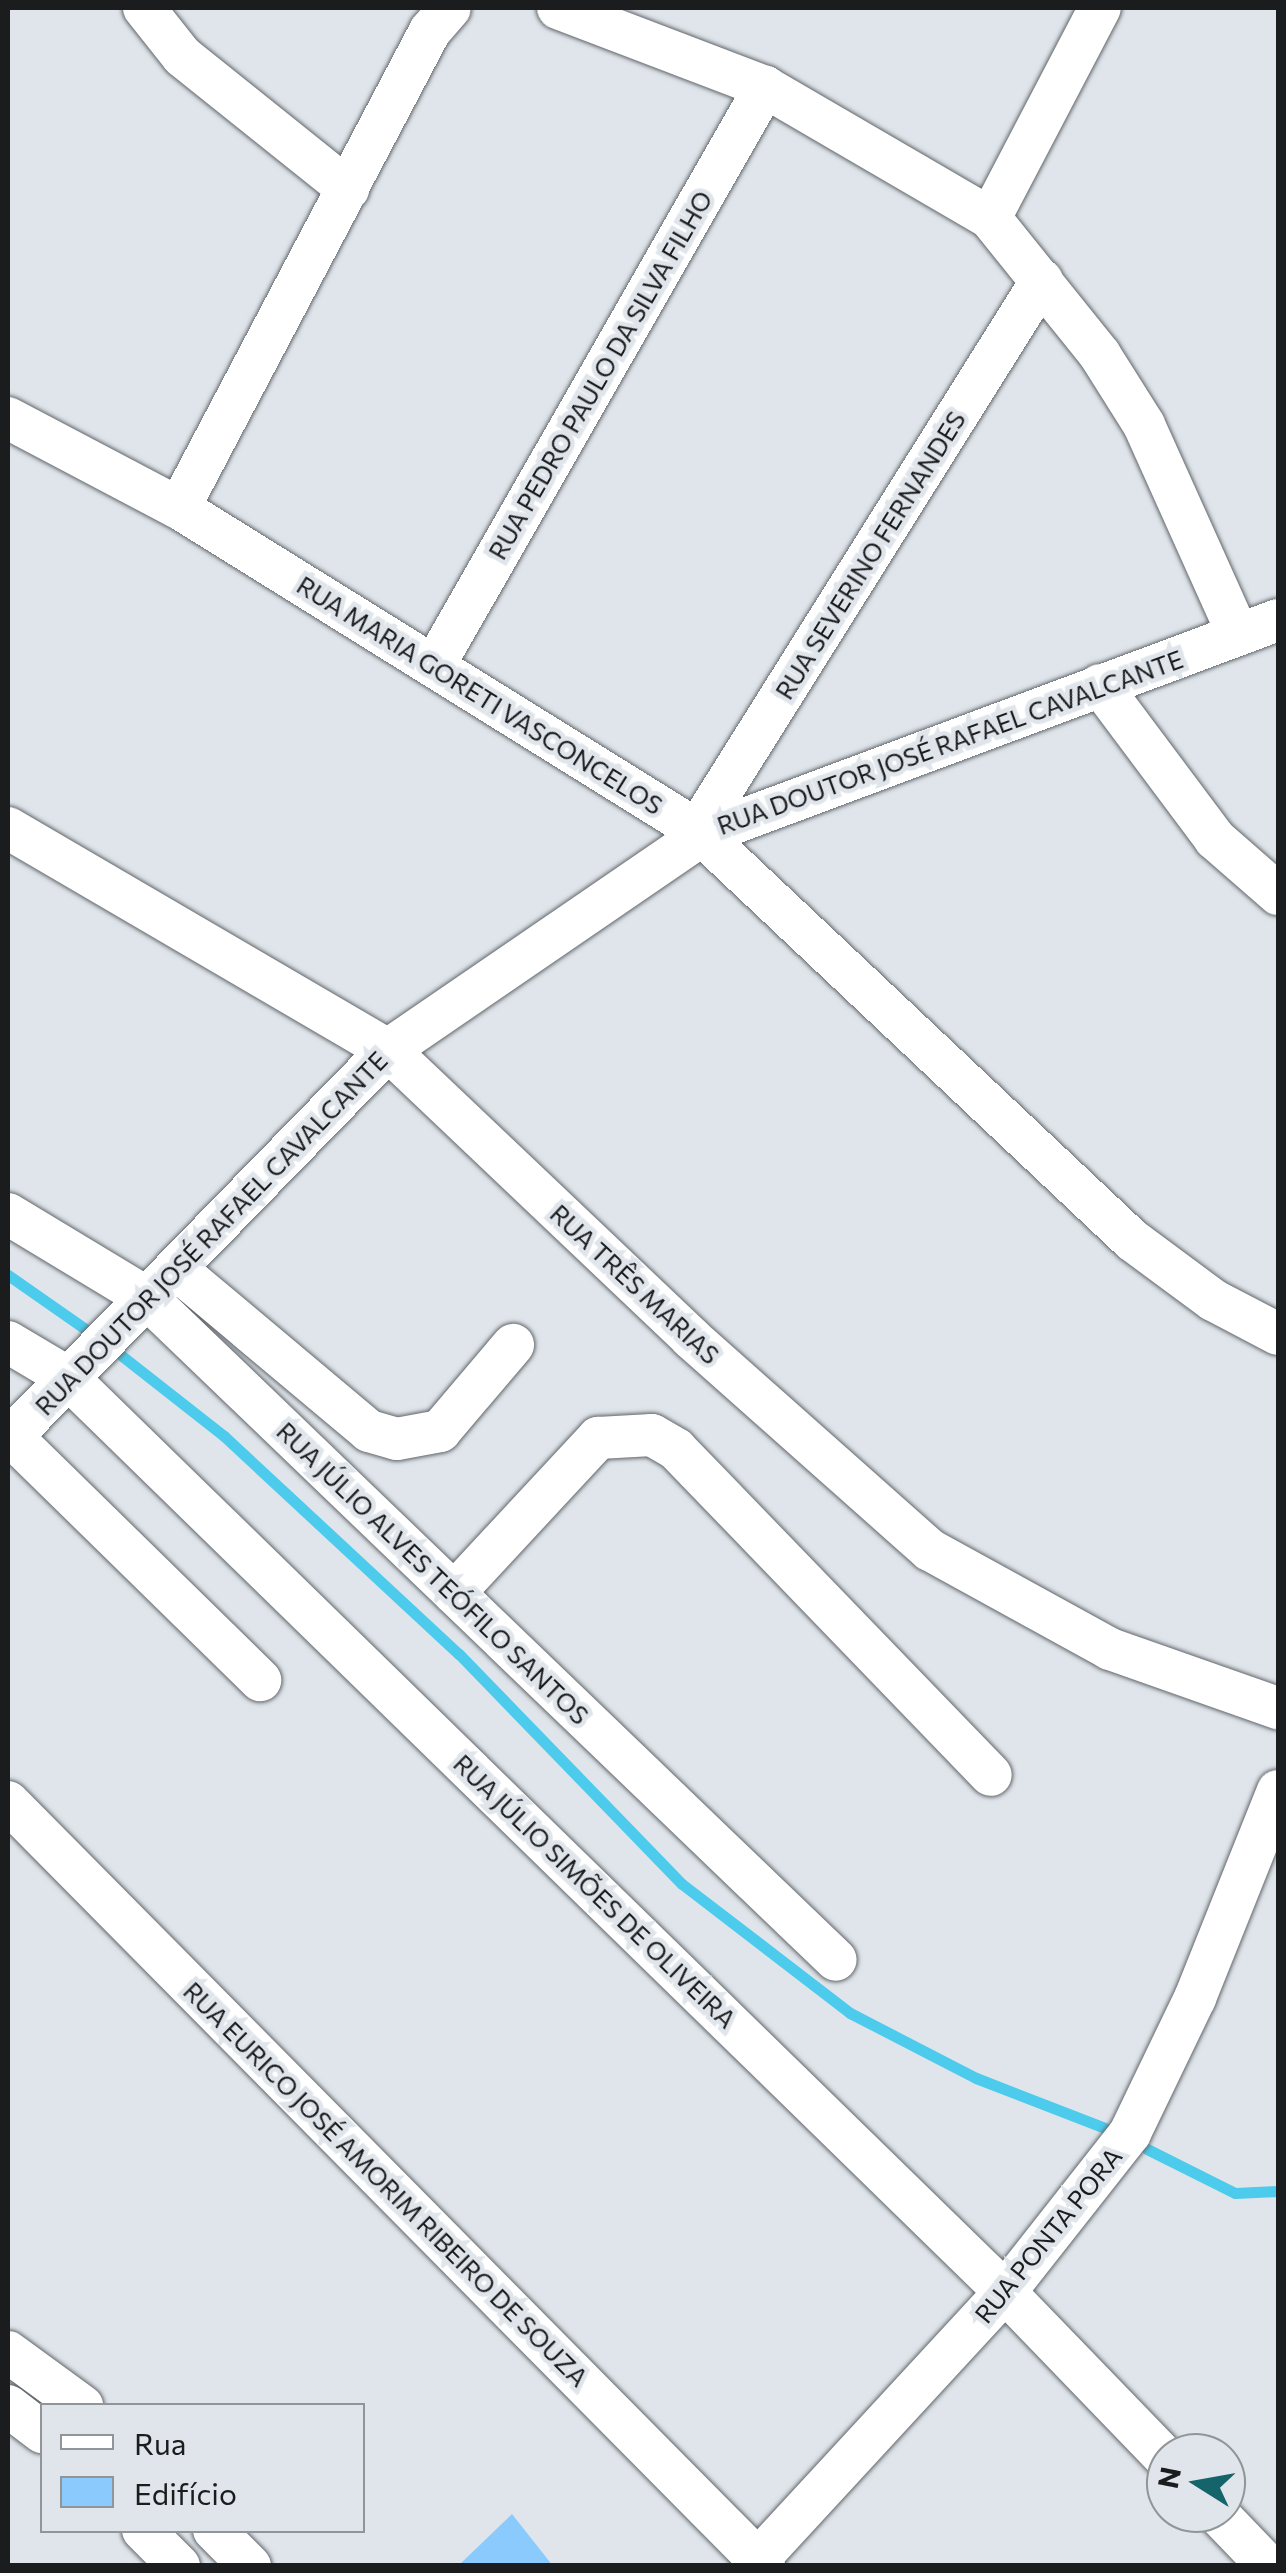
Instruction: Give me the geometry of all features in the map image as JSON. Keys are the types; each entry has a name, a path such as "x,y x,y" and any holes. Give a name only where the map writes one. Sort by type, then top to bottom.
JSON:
{"street":[{"path":"144,8 182,56 348,189"},
{"path":"179,508 348,189 450,8"},
{"path":"558,8 765,86 990,218 1042,280 1144,425 1238,634"},
{"path":"990,218 1100,8"},
{"name":"RUA PEDRO PAULO DA SILVA FILHO","path":"435,664 765,86"},
{"name":"RUA SEVERINO FERNANDES","path":"699,833 1042,280"},
{"name":"RUA MARIA GORETI VASCONCELOS","path":"8,418 179,508 435,664 699,833 1132,1240 1212,1300 1278,1334"},
{"name":"RUA DOUTOR JOSÉ RAFAEL CAVALCANTE","path":"10,1438 388,1050 699,833 1278,620"},
{"path":"1100,685 1215,839 1278,894"},
{"name":"RUA TRÊS MARIAS","path":"8,828 388,1050 691,1338 930,1550 1110,1649 1278,1708"},
{"name":"RUA JÚLIO ALVES TEÓFILO SANTOS","path":"8,1214 161,1284 454,1593 836,1960"},
{"path":"161,1284 369,1431 397,1439 440,1431 513,1345"},
{"name":"RUA JÚLIO SIMÕES DE OLIVEIRA","path":"8,1342 67,1377 1005,2292 1146,2438"},
{"path":"454,1593 598,1438 652,1435 676,1450 991,1775"},
{"path":"10,1438 260,1680"},
{"name":"RUA PONTA PORA","path":"758,2563 1005,2292 1130,2133 1195,1998 1278,1791"},
{"name":"RUA EURICO JOSÉ AMORIM RIBEIRO DE SOUZA","path":"8,1802 758,2563"},
{"path":"8,2352 78,2403"},
{"path":"8,2406 40,2430"},
{"path":"147,2533 179,2566"},
{"path":"217,2533 250,2566"},
{"path":"1236,2533 1268,2566"}],"building":[{"path":"512,2514 553,2566 458,2566"}],"waterway":[{"path":"8,1275 84,1328"},
{"path":"122,1356 224,1436 459,1654 682,1884 850,2013 976,2078 1105,2128"},
{"path":"1147,2149 1235,2193 1278,2191"}]}
